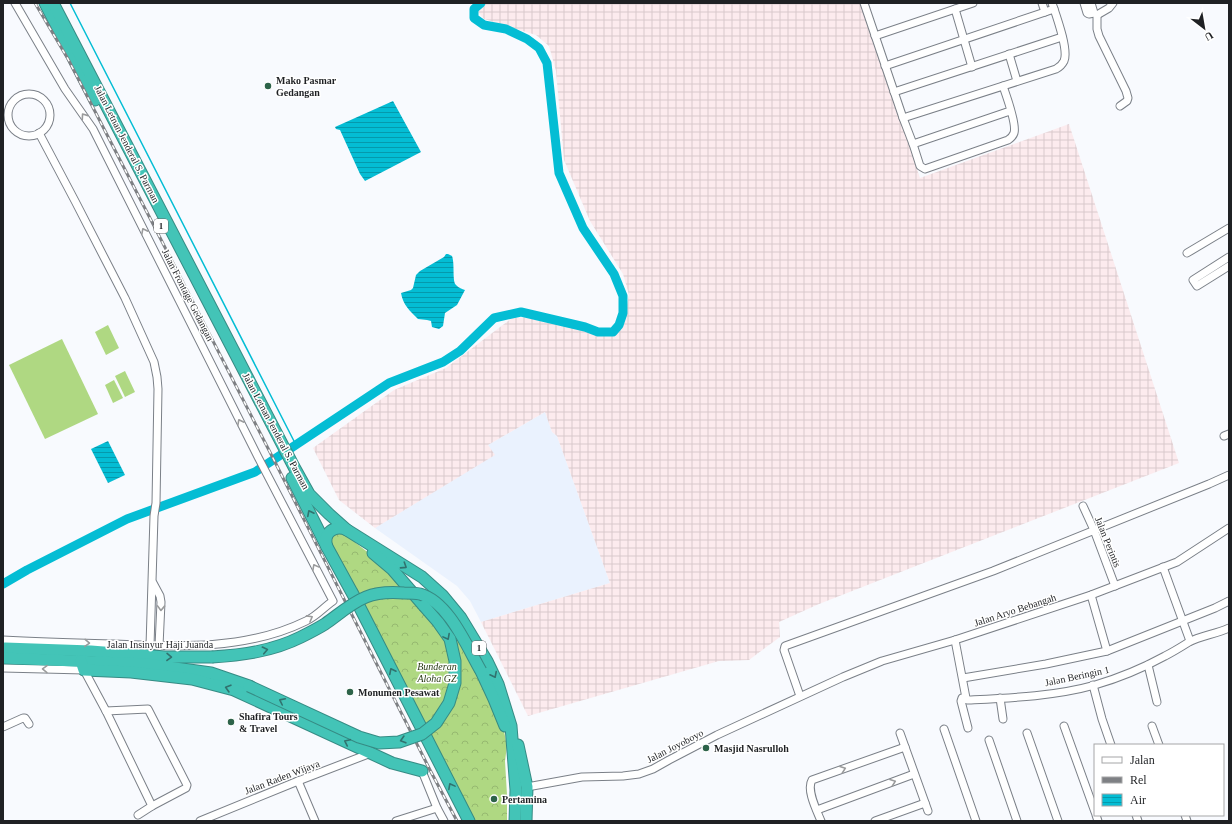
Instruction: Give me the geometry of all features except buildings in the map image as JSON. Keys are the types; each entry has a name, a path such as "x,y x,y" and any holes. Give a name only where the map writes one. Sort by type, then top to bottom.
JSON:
{"highway":[{"name":"Jalan Letnan Jenderal S. Parman","path":"45,3 280,448 309,494 350,532 422,577 442,595 461,618 480,650 498,684 511,726 516,790 515,821"},
{"name":"Jalan Letnan Jenderal S. Parman","path":"53,3 280,448"},
{"name":"Jalan Letnan Jenderal S. Parman","path":"286,458 327,548 355,598 469,821"},
{"path":"87,669 146,664 211,673 249,686 359,738 378,743 399,742 422,734 436,723 446,708 456,683 450,639 438,622 392,569 350,532 338,528 330,531 326,539 327,548"},
{"path":"3,648 92,651 165,657 212,657 236,655 269,650 300,638 323,625 346,608 365,597 390,592 420,594 445,612 457,628 481,671 494,699 512,746"},
{"name":"Jalan Insinyur Haji Juanda","path":"3,648 48,642"},
{"path":"3,648 87,669 192,679 234,690 392,763 422,771"},
{"path":"511,726 519,747 527,787 526,821"}],"street":[{"name":"Jalan Frontage Gedangan","path":"16,3 65,89 93,129 258,457 333,602"},
{"path":"872,3 864,4 920,166 924,169 1008,140 1012,137 1015,127 1003,86"},
{"path":"875,36 973,3"},
{"path":"1042,3 1045,12"},
{"path":"1084,3 1088,14 1095,14 1109,8 1113,3"},
{"path":"1091,3 1095,14 1099,36 1128,98 1127,101 1120,106"},
{"path":"885,66 1045,12 1053,6 1065,52 1065,60 1061,66 1056,69 903,118"},
{"path":"955,9 972,67"},
{"path":"894,92 1062,37"},
{"path":"1009,54 1017,81"},
{"path":"26,94 34,94 41,97 47,103 50,114 49,122 45,129 39,134 31,136 23,135 16,131 11,125 8,118 9,110 12,102 18,97 26,94"},
{"path":"913,144 1010,111"},
{"path":"39,134 76,201 125,298 154,362 158,389 156,503 154,516 150,646"},
{"path":"1187,253 1229,228"},
{"path":"1229,257 1193,280 1197,286 1229,266"},
{"path":"800,696 784,650 788,644 993,571 1229,475"},
{"name":"Jalan Perintis","path":"1083,506 1094,530 1115,586"},
{"name":"Jalan Aryo Bebangah","path":"800,696 882,661 956,640 1091,595 1164,567 1184,558 1229,528"},
{"path":"1164,567 1190,641"},
{"path":"153,583 160,596 161,602 159,646"},
{"path":"1091,595 1107,651"},
{"path":"963,678 1046,664 1107,651 1229,601"},
{"name":"Jalan Insinyur Haji Juanda","path":"48,642 159,646 219,644 243,641 277,632 306,621 333,602"},
{"name":"Jalan Beringin 1","path":"966,699 1000,698 1053,693 1093,686 1119,678 1148,665 1190,641 1216,634 1229,628"},
{"path":"956,640 966,699 962,698 961,701 968,728"},
{"path":"1148,665 1157,702"},
{"path":"3,668 87,669 152,806"},
{"path":"1093,686 1111,744"},
{"name":"Jalan Joyoboyo","path":"527,787 582,777 624,776 639,774 653,769 710,739 800,696"},
{"path":"1000,698 1003,719"},
{"path":"106,711 148,709 186,784 186,788 138,815"},
{"path":"3,727 23,718 25,718 29,724"},
{"path":"1064,726 1094,809"},
{"path":"1152,726 1159,744"},
{"path":"944,729 976,821"},
{"path":"900,733 928,811"},
{"path":"1028,733 1058,821"},
{"path":"988,740 1017,821"},
{"path":"821,821 810,788 810,782 812,780 905,747"},
{"name":"Jalan Raden Wijaya","path":"200,821 371,753"},
{"path":"422,771 444,821"},
{"path":"817,810 914,774"},
{"path":"298,781 315,821"},
{"path":"875,821 925,803"},
{"path":"396,821 437,808"}],"shaded area":[{"path":"484,3 861,3 920,178 1069,124 1179,463 819,604 779,622 780,637 749,660 719,661 528,716 481,622 610,583 557,436 552,432 545,412 488,445 495,455 375,528 339,500 313,448 394,390 446,368 512,318 530,317 591,331 613,331 623,325 629,295 623,274 590,221 564,160 556,71 549,46 536,35 484,19 475,8"},
{"path":"545,412 552,432 557,436 610,583 481,622 470,601 457,586 375,528 494,455 488,445"}],"green space":[{"path":"108,325 119,348 106,355 95,332"},
{"path":"62,339 98,414 45,439 9,365"},
{"path":"125,371 135,392 125,397 115,376"},
{"path":"114,380 123,398 113,403 105,385"},
{"name":"Bunderan Aloha GZ","path":"334,532 347,535 443,615 455,631 503,726 507,746 505,761 507,821 473,821 330,541"}],"water":[{"path":"393,101 421,152 365,181 360,174 340,130 336,129 335,127"},
{"path":"446,254 452,256 456,285 465,290 457,305 445,313 443,326 439,329 432,327 431,321 418,319 405,304 401,293 411,290 413,288 416,275 420,271 444,257"},
{"path":"108,441 125,475 108,483 91,449"}],"waterway":[{"path":"70,3 296,445"},
{"path":"3,584 27,570 127,519 255,472 389,383 443,362 460,351 494,318 521,312 585,327 598,332 613,332 619,325 623,313 623,296 614,274 583,228 559,173 547,63 539,48 527,39 506,29 484,25 474,18 474,9 481,3"}],"railway":[{"path":"35,3 68,59 457,821"}],"place":[{"name":"Mako Pasmar Gedangan","path":"268,86"},
{"name":"Monumen Pesawat","path":"350,692"},
{"name":"Shafira Tours & Travel","path":"231,722"},
{"name":"Masjid Nasrulloh","path":"706,748"},
{"name":"Pertamina","path":"494,799"}]}
